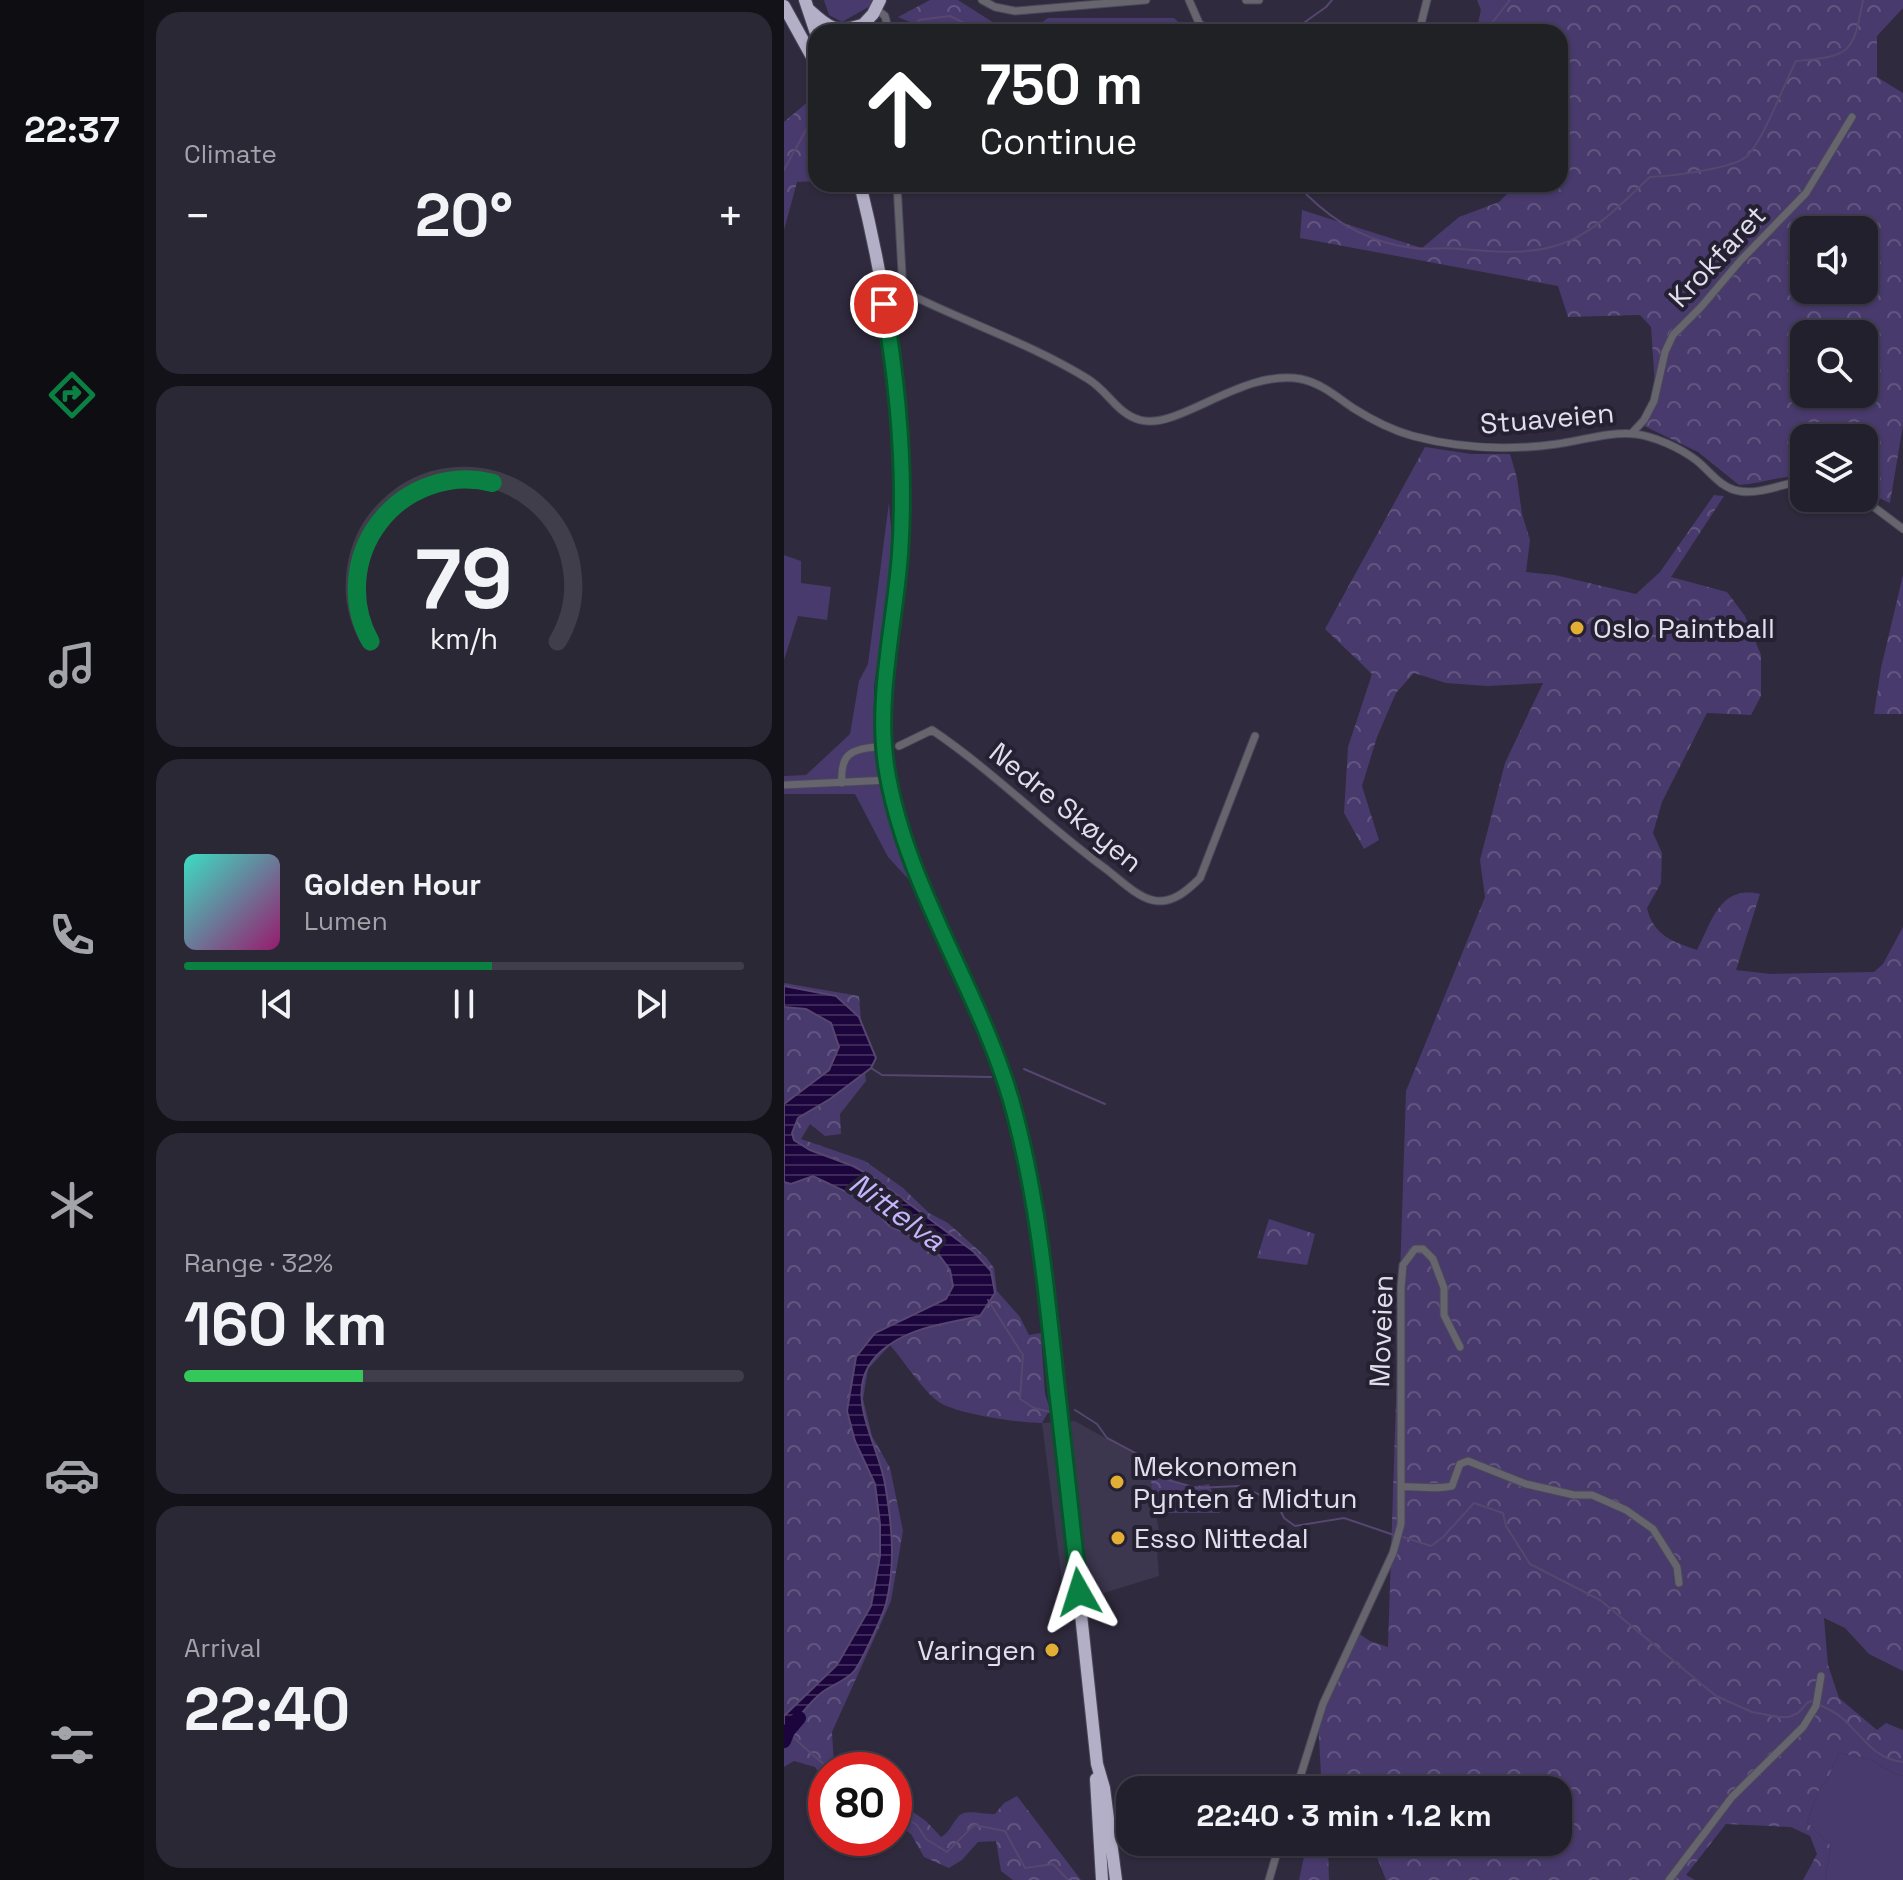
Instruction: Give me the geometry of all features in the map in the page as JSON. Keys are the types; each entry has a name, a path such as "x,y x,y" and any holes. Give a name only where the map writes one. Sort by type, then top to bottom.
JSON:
{"highway":[{"path":"806,4 828,24"},
{"path":"806,4 813,24"},
{"path":"863,24 878,5"},
{"path":"784,6 808,50"},
{"path":"862,192 887,323 901,449 901,547 884,706 885,755 898,820 910,856 1001,1068 1027,1163 1045,1277 1097,1764 1104,1788 1116,1880"},
{"path":"1097,1764 1102,1880"}],"street":[{"path":"982,0 995,7 1015,11 1146,0"},
{"path":"1189,0 1200,24"},
{"path":"1246,0 1259,0"},
{"path":"1421,24 1427,0"},
{"path":"878,5 887,24"},
{"name":"Krokfaret","path":"1632,433 1644,420 1654,401 1665,352 1673,335 1806,193 1852,117"},
{"name":"Stuaveien","path":"897,192 903,291 1090,380 1125,413 1144,421 1171,417 1233,388 1261,380 1299,378 1401,433 1465,447 1516,448 1632,433 1669,445 1694,458 1721,483 1734,490 1750,492 1790,484"},
{"path":"1878,510 1903,529"},
{"name":"Nedre Skøyen","path":"899,746 932,730 1086,855 1148,900 1163,902 1187,891 1200,878 1255,736"},
{"path":"842,783 842,768 848,754 857,749 876,747"},
{"path":"784,785 889,780"},
{"name":"Moveien","path":"1300,1776 1323,1704 1393,1553 1401,1524 1401,1288 1403,1265 1415,1249 1423,1249 1433,1259 1444,1288 1444,1315 1460,1347"},
{"path":"1402,1487 1424,1486 1438,1490 1452,1486 1460,1464 1468,1461 1526,1484 1574,1495 1592,1495 1626,1510 1653,1529 1677,1567 1679,1583"},
{"path":"1669,1880 1732,1797 1803,1727 1816,1706 1821,1676"},
{"path":"1269,1880 1276,1856"}],"shaded area":[{"path":"1075,1421 1148,1462 1160,1538 1157,1548 1159,1576 1065,1605 1042,1423"}],"green space":[{"path":"824,0 873,0 872,5 842,22 829,15"},
{"path":"930,0 958,0 996,24 914,24 898,17"},
{"path":"1477,0 1903,0 1903,8 1877,36 1877,77 1903,93 1903,425 1890,503 1878,497 1878,424 1790,424 1790,477 1739,485 1698,452 1642,425 1655,387 1651,327 1640,315 1568,317 1558,286 1300,238 1302,210 1422,248 1459,217 1499,202 1509,192 1568,192 1568,24 1478,24 1481,10"},
{"path":"1048,18 1174,18 1180,24 1039,24"},
{"path":"808,102 808,181 797,182 784,230 784,122"},
{"path":"1425,447 1471,454 1510,454 1530,540 1526,572 1555,575 1636,594 1660,572 1714,495 1724,496 1671,577 1727,592 1745,616 1761,655 1761,696 1751,715 1707,713 1662,802 1653,833 1662,853 1661,883 1647,908 1650,917 1665,936 1697,950 1713,917 1726,900 1746,893 1760,894 1736,970 1771,974 1874,972 1883,964 1903,927 1903,1671 1869,1654 1845,1628 1824,1618 1828,1665 1839,1698 1877,1730 1886,1723 1903,1730 1903,1776 1870,1759 1839,1753 1820,1788 1807,1822 1831,1846 1825,1880 1803,1880 1817,1854 1810,1836 1791,1827 1726,1824 1686,1875 1695,1880 1386,1880 1376,1856 1572,1856 1572,1776 1321,1776 1318,1718 1355,1631 1370,1641 1388,1647 1406,1091 1485,897 1480,860 1505,763 1543,683 1487,686 1446,683 1414,673 1396,693 1377,737 1362,786 1379,840 1364,849 1344,813 1348,747 1372,674 1325,629"},
{"path":"889,502 893,552 874,687 875,740 883,795 911,882 888,857 855,794 784,794 784,776 806,775 850,734 859,681 868,664"},
{"path":"784,555 801,561 801,583 831,587 827,620 798,616 784,660"},
{"path":"1903,575 1903,714 1874,714 1881,668"},
{"path":"784,983 859,996 866,1081 840,1114 841,1134 825,1136 810,1124 801,1139 865,1161 903,1188 929,1213 948,1223 986,1257 994,1268 997,1291 1020,1317 1029,1335 1041,1333 1045,1394 1050,1409 1042,1423 989,1417 947,1406 927,1391 890,1345 868,1369 863,1399 872,1436 890,1468 903,1531 891,1601 832,1732 833,1752 808,1752 808,1765 794,1761 784,1767"},
{"path":"1269,1219 1315,1234 1307,1265 1257,1258"},
{"path":"1148,1462 1176,1482 1191,1486 1209,1484 1220,1513 1156,1513"},
{"path":"1839,1753 1870,1759 1903,1776 1903,1880 1825,1880 1831,1846 1807,1822 1820,1788"},
{"path":"1017,1796 1081,1880 1013,1880 1001,1871 996,1841 978,1842 962,1860 949,1868 924,1857 912,1836 912,1811 941,1837 961,1814 995,1814 1004,1803"},
{"path":"1304,1856 1328,1856 1329,1880 1299,1880"}],"water":[{"name":"Nittelva","path":"784,986 836,996 859,1017 876,1058 871,1068 830,1099 798,1118 792,1133 794,1140 873,1177 974,1252 991,1271 995,1293 980,1316 921,1329 889,1345 873,1360 864,1376 861,1393 863,1411 881,1466 891,1529 891,1574 886,1604 855,1670 815,1698 784,1735 784,1716 837,1665 871,1606 880,1556 880,1524 875,1484 855,1441 847,1411 856,1357 875,1333 946,1299 953,1286 950,1270 936,1251 915,1237 890,1227 874,1209 855,1196 813,1176 791,1184 784,1182 784,1104 829,1070 839,1047 831,1023 806,1009 784,1007"}],"waterway":[{"path":"1302,24 1332,0"},
{"path":"1491,24 1510,0"},
{"path":"1306,192 1342,223 1382,242 1419,249 1502,252 1556,246 1581,235 1602,220 1650,177 1716,168 1747,156 1767,125 1796,61 1828,57 1846,49 1856,32 1863,0"},
{"path":"917,24 919,20 950,16 966,24"},
{"path":"784,170 808,126"},
{"path":"871,1068 882,1075 991,1077"},
{"path":"1024,1069 1105,1104"},
{"path":"988,1300 1023,1355 1020,1399 1034,1408 1050,1412"},
{"path":"1075,1410 1097,1424 1107,1438 1137,1454 1168,1480 1197,1488 1239,1486 1270,1499 1279,1507 1284,1518 1295,1526 1344,1518 1394,1535"},
{"path":"1403,1537 1431,1546 1474,1503 1503,1513 1506,1526 1530,1564 1600,1600 1716,1696 1752,1712 1779,1717 1798,1713 1811,1701 1841,1717 1876,1751 1903,1762"},
{"name":"Nittelva","path":"784,1741 799,1718"},
{"path":"788,1731 809,1752"},
{"path":"912,1822 926,1839 947,1852 974,1825 1005,1831 1025,1868 1053,1864 1068,1880"}],"place":[{"name":"Oslo Paintball","path":"1577,628"},
{"name":"Mekonomen Pynten & Midtun","path":"1117,1482"},
{"name":"Esso Nittedal","path":"1118,1538"},
{"name":"Varingen","path":"1052,1650"}],"route":[{"path":"884,304 898,404 902,494 899,575 884,706 886,767 901,831 989,1036 1007,1086 1023,1147 1041,1244 1079,1592"}]}
